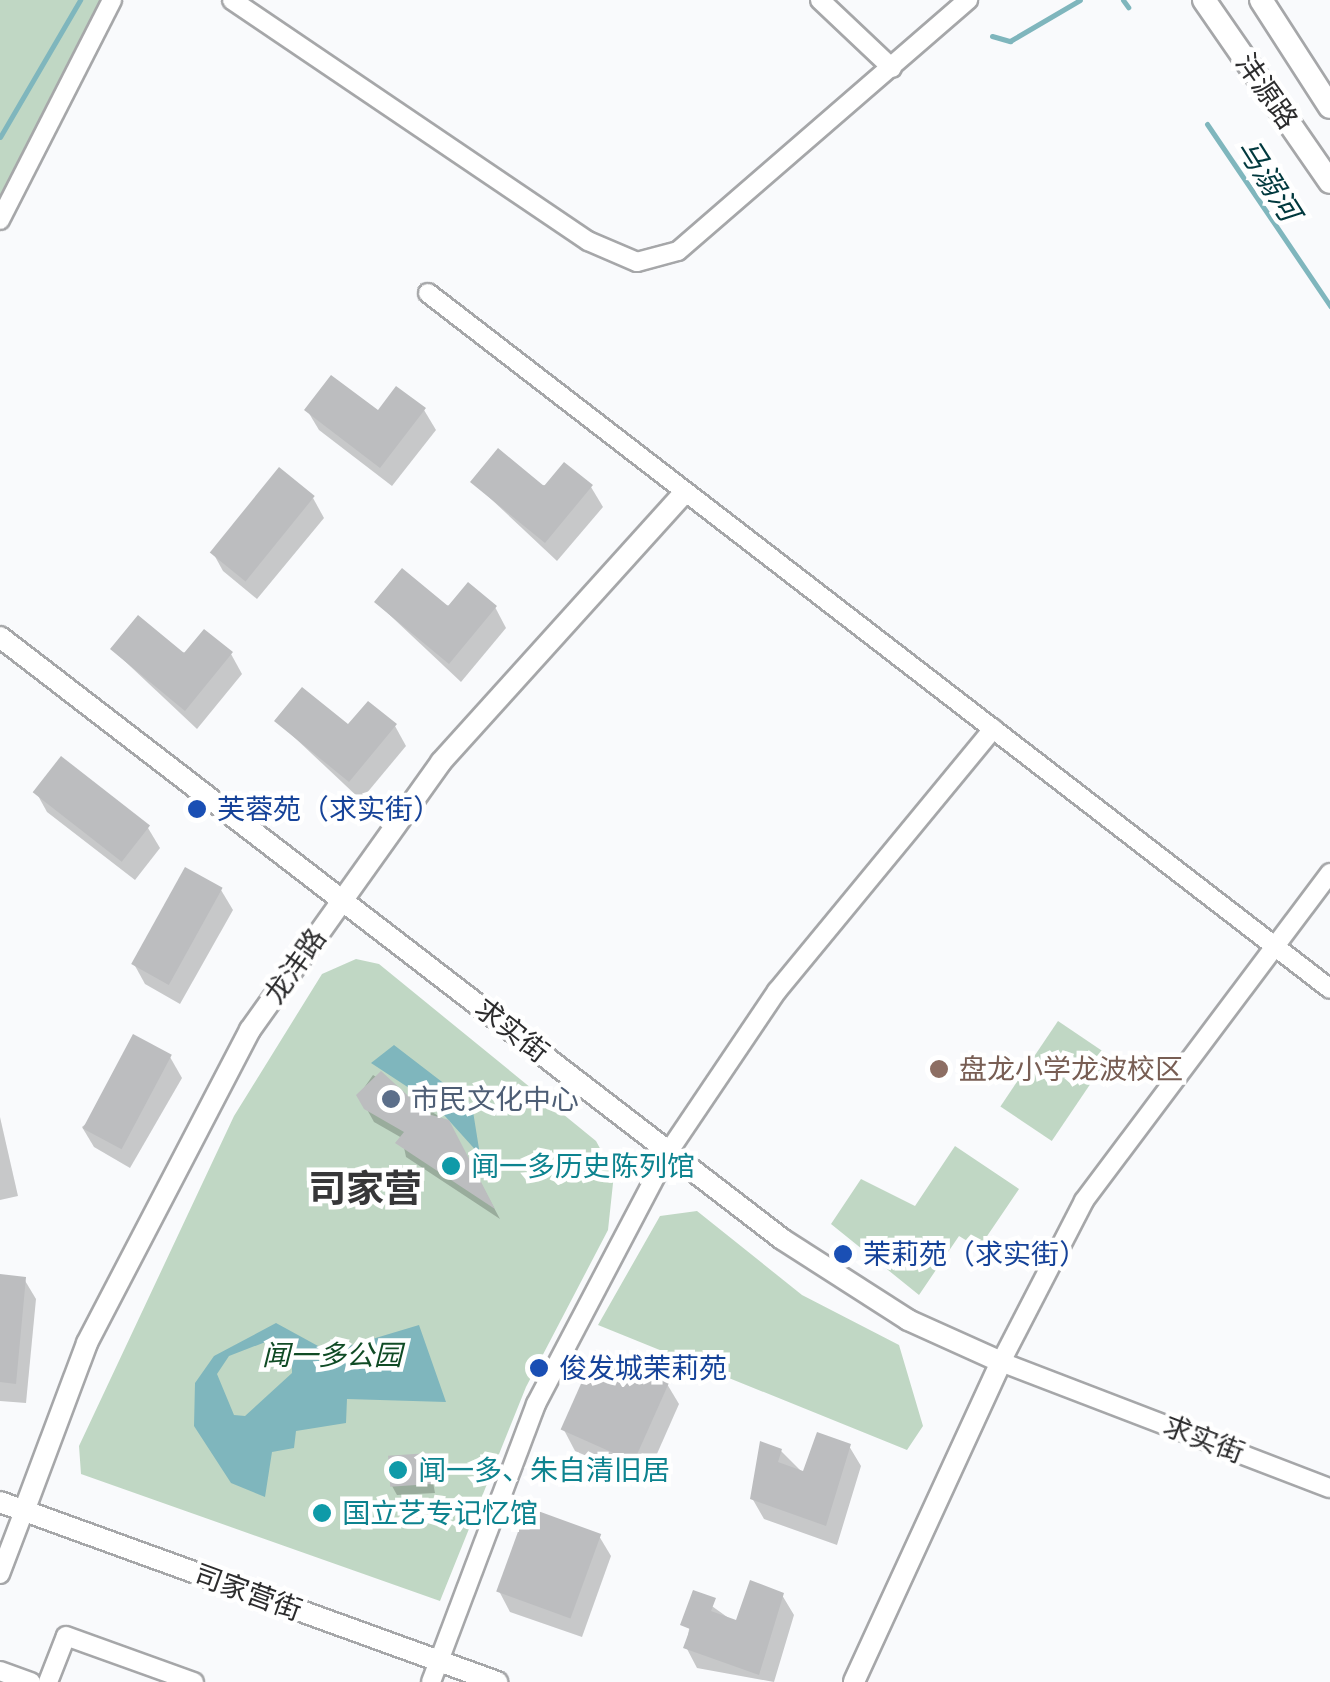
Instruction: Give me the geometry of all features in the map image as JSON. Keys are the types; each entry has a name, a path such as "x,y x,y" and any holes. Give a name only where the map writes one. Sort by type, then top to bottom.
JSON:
{"main road":[{"name":"沣源路","path":"1204,0 1330,182"},
{"name":"沣源路","path":"1261,0 1330,107"}],"street":[{"path":"0,220 112,0"},
{"path":"232,0 588,241 637,262 678,251 968,0"},
{"path":"820,0 892,68"},
{"path":"428,293 682,495 1330,989"},
{"name":"龙沣路","path":"24,1511 86,1343 161,1189 250,1030 441,762 682,495"},
{"name":"求实街","path":"0,637 838,1277 1001,1362 1330,1488"},
{"path":"431,1682 536,1404 669,1151 777,990 993,729"},
{"path":"854,1682 1001,1362 1084,1201 1272,942 1330,873"},
{"name":"司家营街","path":"0,1502 496,1682"},
{"path":"0,1574 24,1511"},
{"path":"48,1682 66,1636 194,1682"},
{"path":"0,1671 32,1682"}],"green space":[{"path":"0,0 101,0 0,206"},
{"name":"闻一多公园","path":"356,959 379,964 596,1141 614,1174 608,1230 526,1387 440,1601 81,1474 79,1446 234,1116 322,974"},
{"path":"1058,1021 1109,1056 1052,1141 1000,1106"},
{"path":"955,1146 1019,1189 979,1248 959,1236 919,1295 831,1224 861,1179 915,1206"},
{"path":"697,1211 802,1295 899,1345 923,1426 907,1450 598,1325 660,1216"}],"water":[{"path":"394,1045 472,1105 480,1155 435,1105 371,1063"},
{"path":"276,1323 329,1352 419,1325 446,1402 347,1399 346,1423 296,1431 294,1448 272,1452 265,1497 231,1483 194,1426 195,1383 214,1356","holes":["268,1341 292,1348 292,1373 245,1416 234,1415 217,1374 229,1356"]}],"building":[{"path":"331,375 378,410 396,386 426,408 380,468 304,410"},
{"path":"498,448 544,486 564,462 593,485 545,543 470,482"},
{"path":"279,467 315,496 246,581 210,552"},
{"path":"402,568 448,606 468,582 497,606 449,664 374,602"},
{"path":"138,615 184,653 204,629 233,652 185,711 110,649"},
{"path":"302,687 348,724 368,701 397,724 349,782 274,721"},
{"path":"61,756 150,826 122,862 33,792"},
{"path":"185,867 223,888 169,985 131,964"},
{"path":"133,1034 172,1055 122,1149 83,1128"},
{"path":"381,1071 428,1114 449,1120 495,1209 395,1143 404,1132 364,1109 356,1095"},
{"path":"0,1274 26,1277 16,1384 0,1382"},
{"path":"596,1350 669,1383 634,1462 561,1429"},
{"path":"817,1432 851,1444 826,1526 750,1499 760,1441 782,1449 778,1462 803,1471"},
{"name":"闻一多、朱自清旧居","path":"429,1453 431,1484 390,1487 388,1456"},
{"path":"527,1507 601,1534 570,1619 496,1592"},
{"path":"750,1580 784,1593 759,1675 683,1648 690,1629 680,1625 693,1590 716,1598 711,1611 736,1620"}],"waterway":[{"path":"0,137 80,0"},
{"name":"马溺河","path":"992,36 1010,41 1080,0"},
{"name":"马溺河","path":"1123,0 1128,7"},
{"name":"马溺河","path":"1207,124 1330,306"}],"place":[{"name":"芙蓉苑（求实街）","path":"197,809"},
{"name":"盘龙小学龙波校区","path":"939,1069"},
{"name":"市民文化中心","path":"391,1099"},
{"name":"闻一多历史陈列馆","path":"451,1166"},
{"name":"茉莉苑（求实街）","path":"843,1254"},
{"name":"俊发城茉莉苑","path":"539,1368"},
{"name":"闻一多、朱自清旧居","path":"398,1470"},
{"name":"国立艺专记忆馆","path":"322,1513"}],"district":[{"name":"司家营","path":"365,1190"}]}
